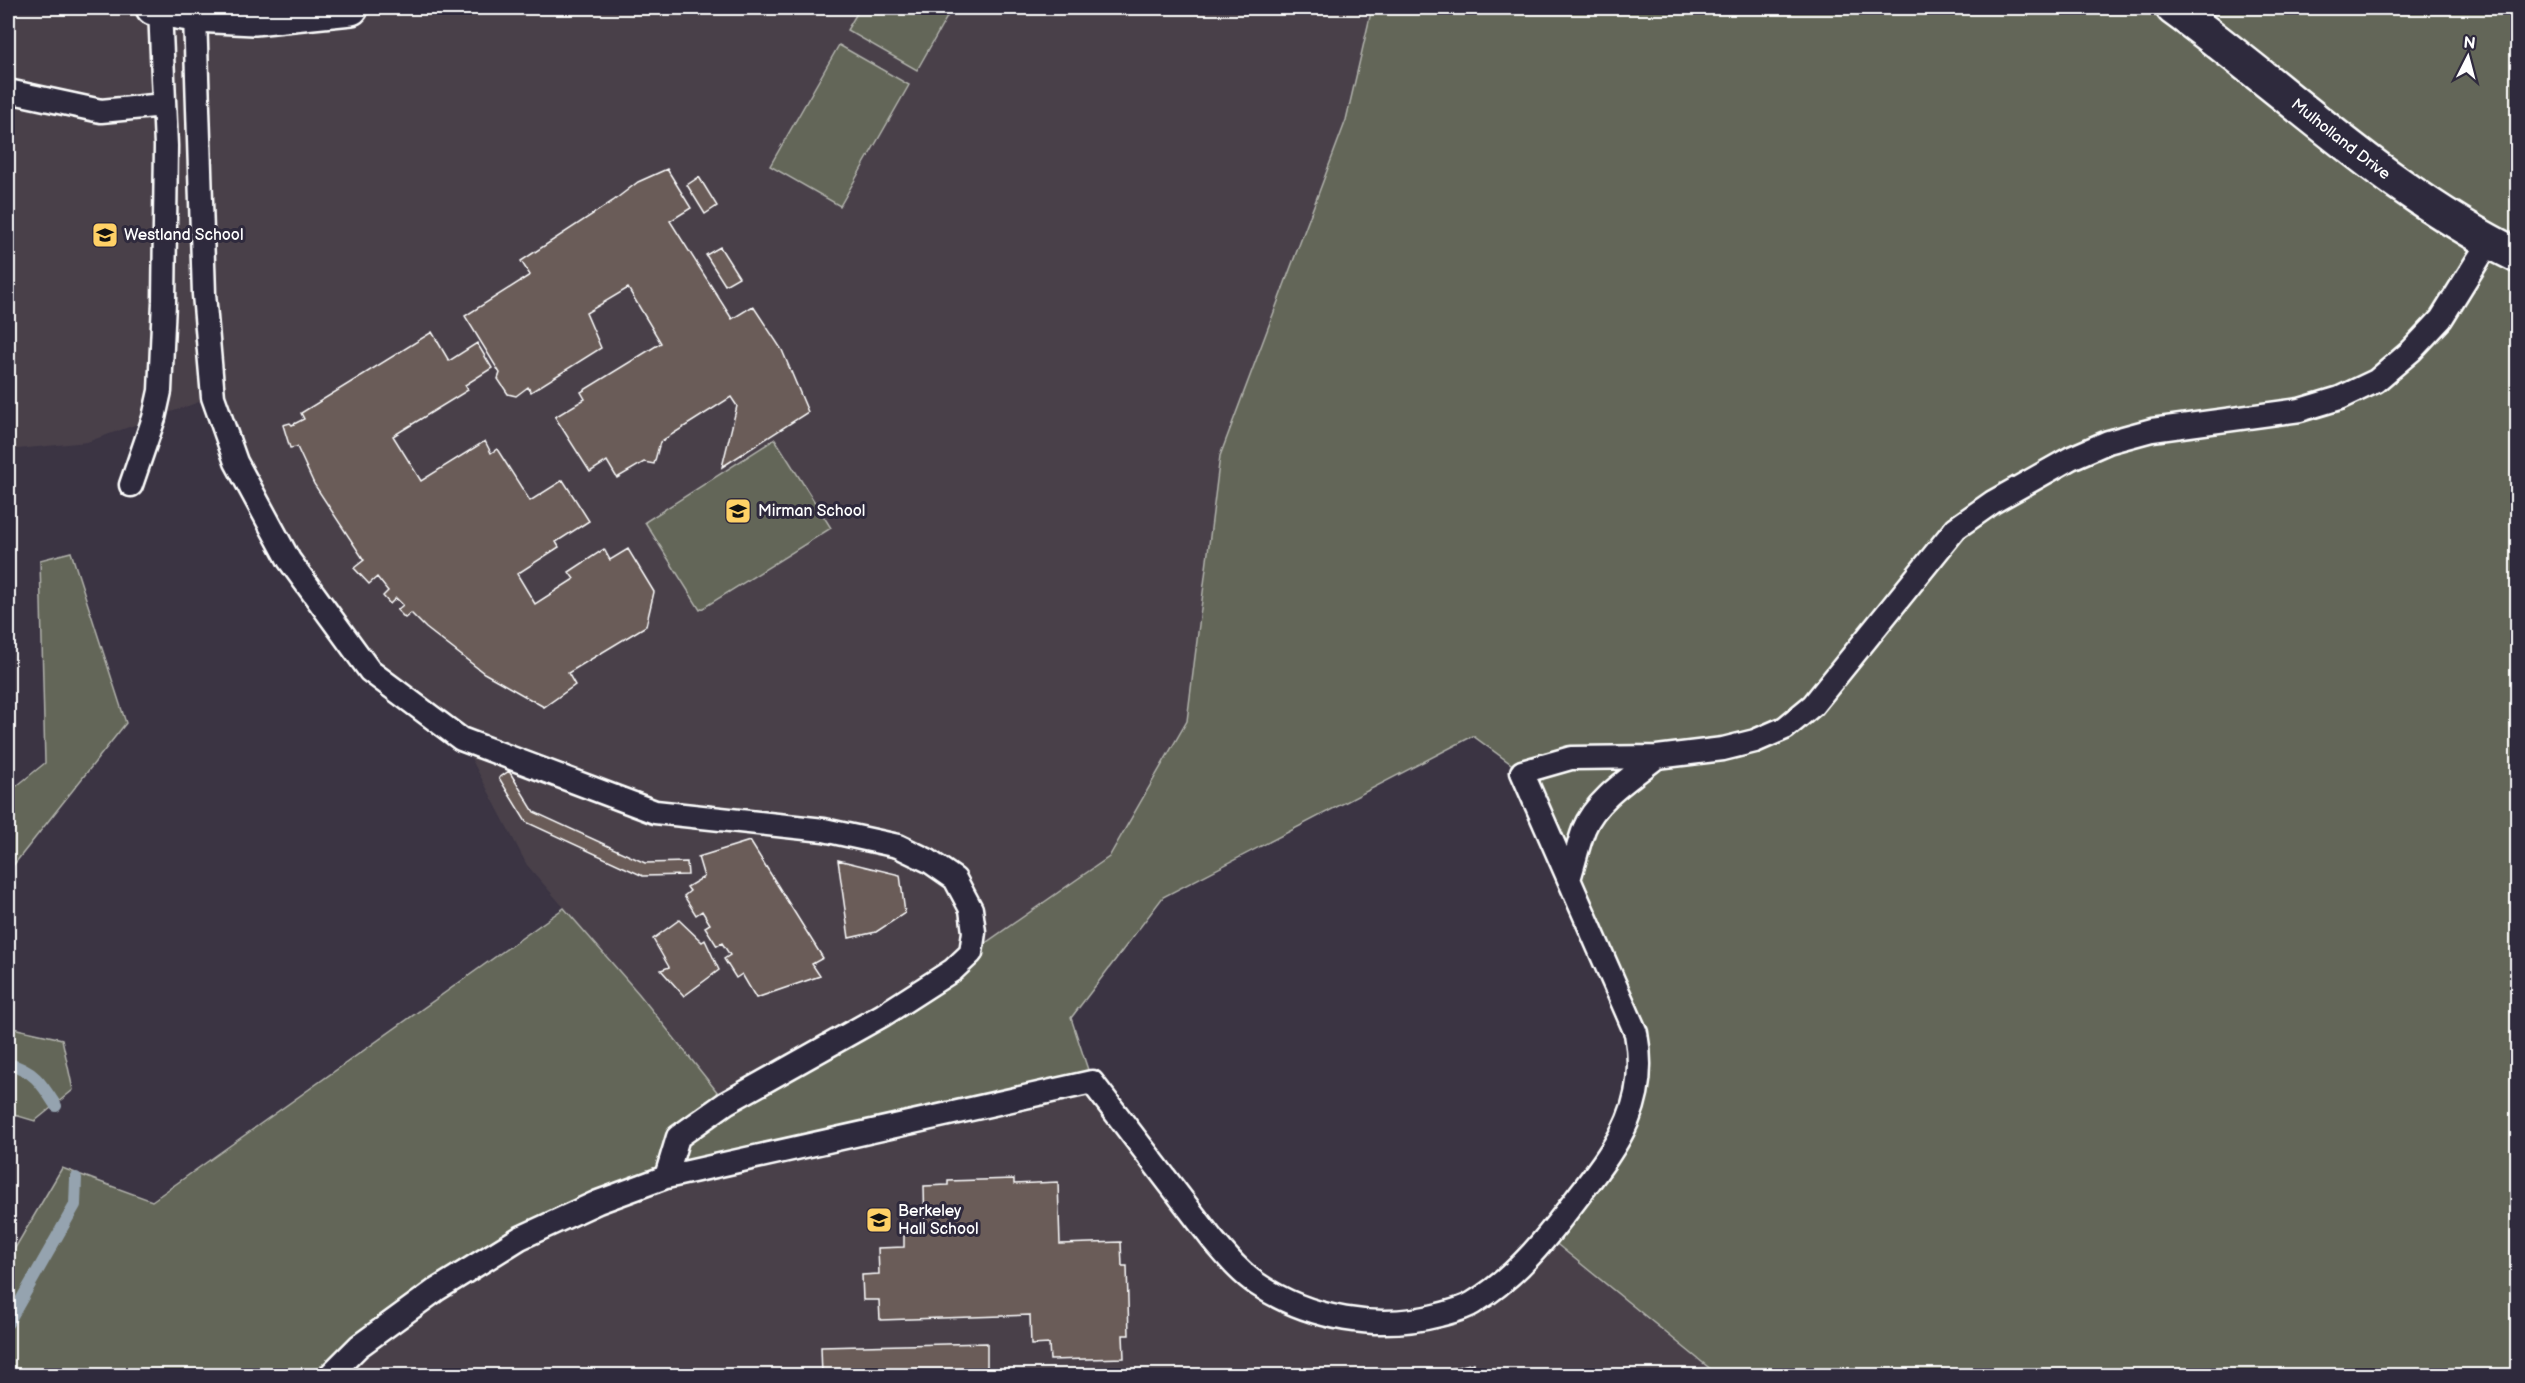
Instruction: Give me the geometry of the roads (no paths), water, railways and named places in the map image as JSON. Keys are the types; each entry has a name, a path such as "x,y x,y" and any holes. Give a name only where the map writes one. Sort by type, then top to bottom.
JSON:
{"main road":[{"path":"156,8 254,18 351,8"},
{"name":"Mulholland Drive","path":"2173,8 2211,35 2368,164 2425,204 2503,249"}],"lane":[{"path":"131,485 154,418 160,391 164,303 166,146 156,8"},
{"path":"207,13 204,294 213,397 236,462 289,560 370,671 460,739 655,812 824,830 898,846 929,861 955,879 971,909 974,932 971,952 953,970 883,1015 726,1103 678,1137 666,1177"},
{"path":"8,91 101,111 164,105"},
{"path":"329,1376 359,1346 427,1297 520,1238 598,1202 666,1177 1092,1082 1212,1239 1232,1262 1256,1283 1305,1308 1365,1322 1424,1319 1472,1305 1513,1274 1548,1237 1605,1162 1629,1118 1638,1092 1640,1063 1636,1034 1522,772 1571,758 1657,757 1723,749 1755,741 1785,728 1813,705 1956,528 1993,502 2052,468 2108,442 2152,430 2300,410 2340,398 2376,381 2411,351 2503,249"},
{"path":"1569,879 1584,828 1593,814 1619,788 1657,757"}],"waterway":[{"path":"8,1064 31,1074 56,1106"},
{"path":"8,1323 75,1205 76,1178"}],"place":[{"name":"Westland School","path":"105,235"},
{"name":"Mirman School","path":"738,511"},
{"name":"Berkeley Hall School","path":"879,1220"}]}
